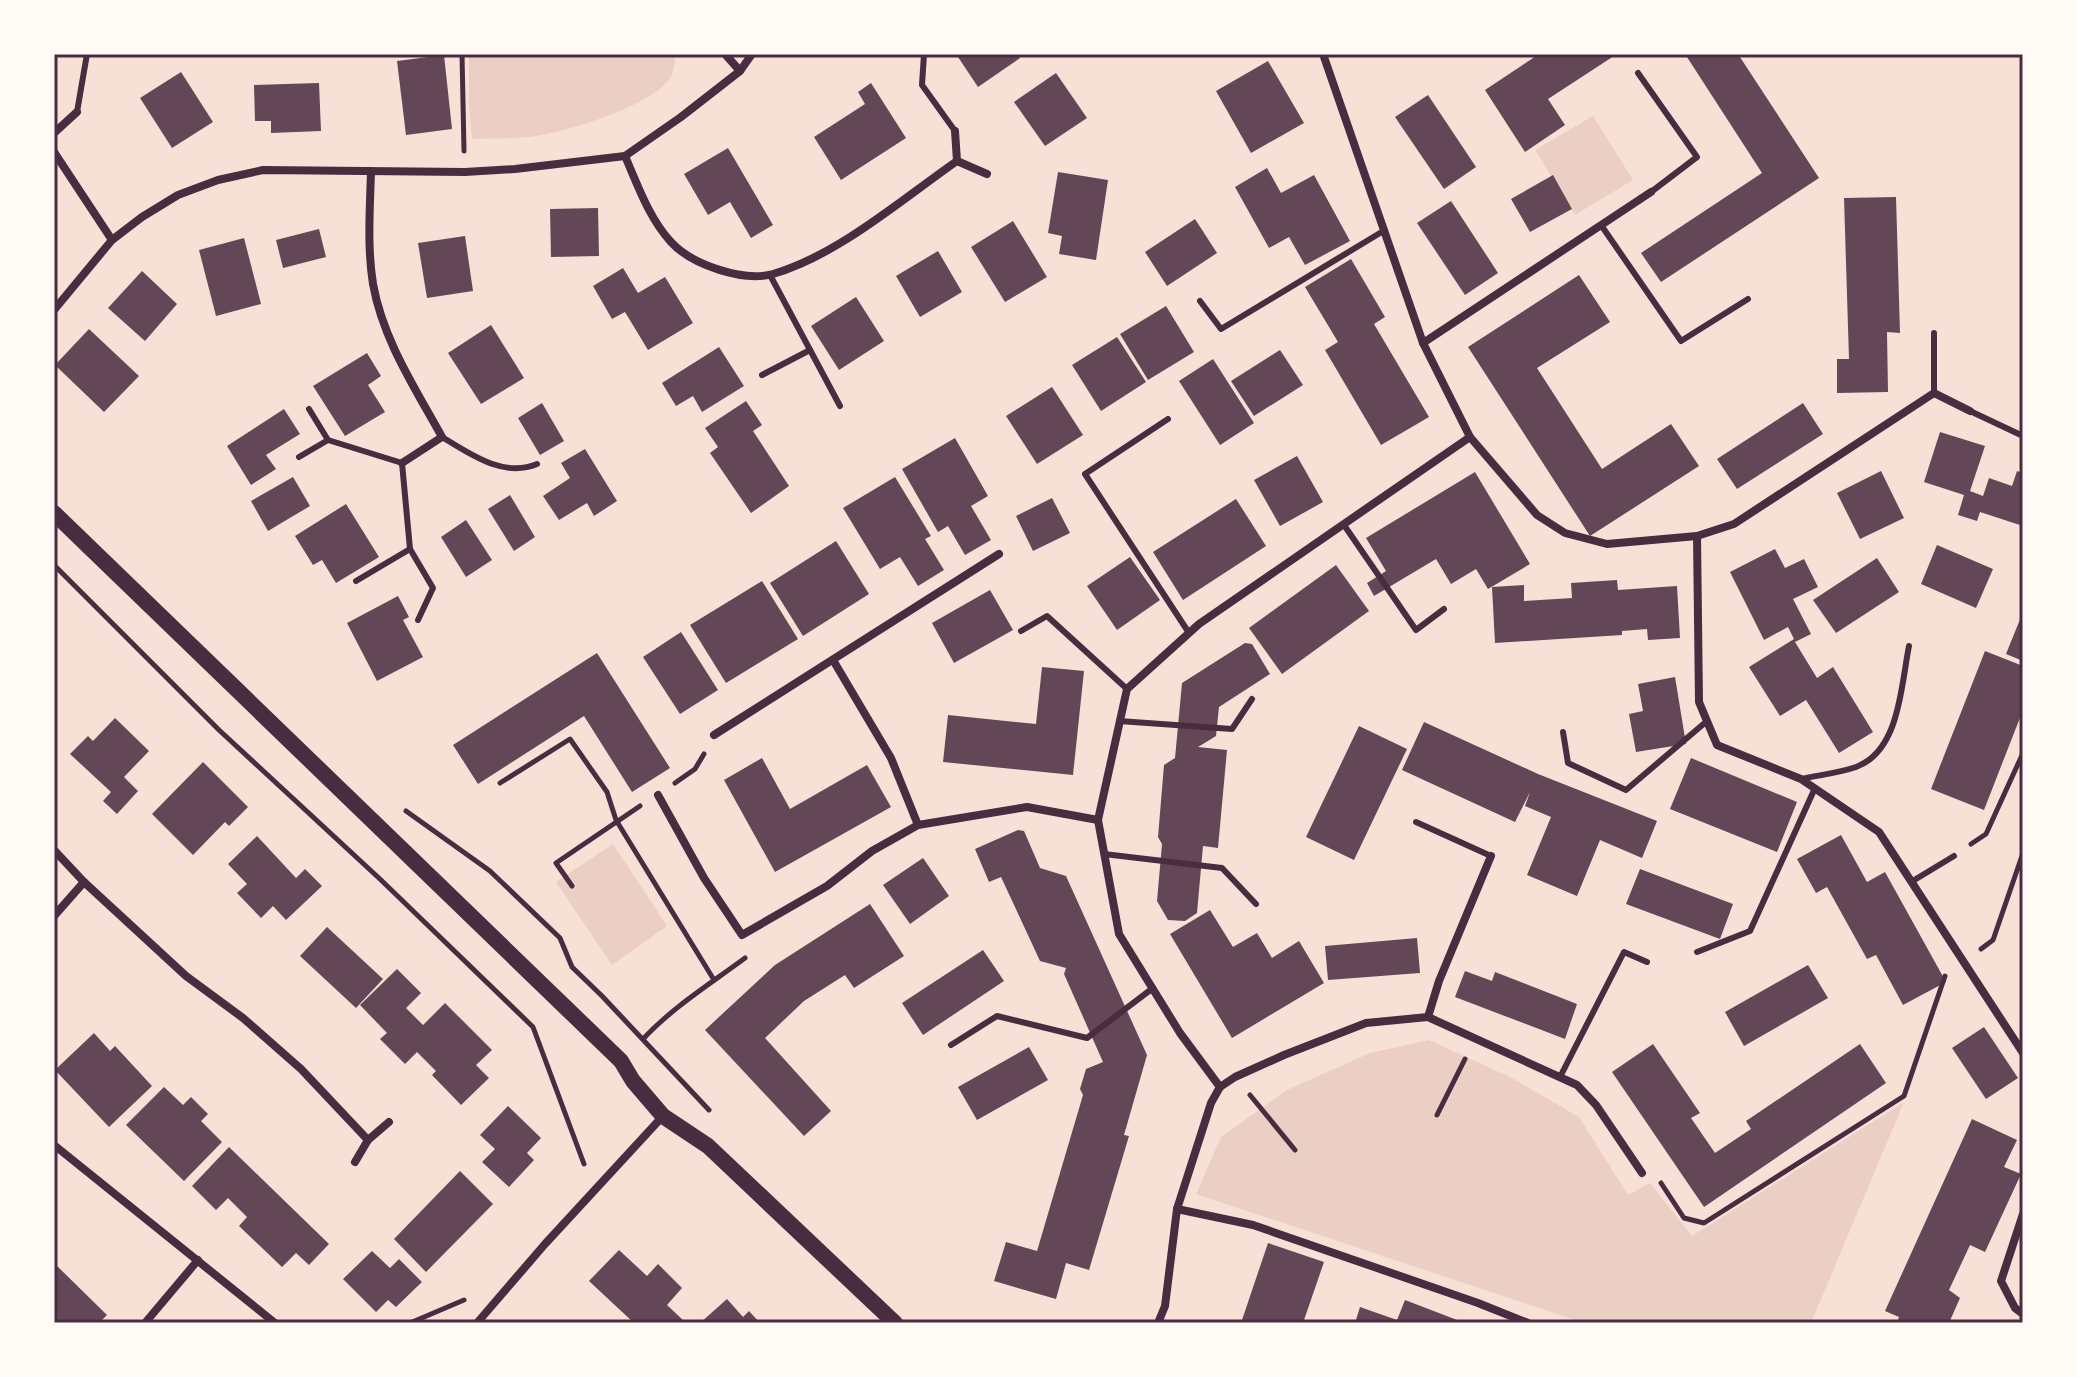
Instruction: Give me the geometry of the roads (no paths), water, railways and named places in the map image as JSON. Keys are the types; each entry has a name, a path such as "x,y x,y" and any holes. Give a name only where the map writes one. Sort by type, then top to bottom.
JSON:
{"main road":[{"path":"54,513 621,1061 633,1081 663,1116 708,1146 895,1323"}],"street":[{"path":"725,54 740,71"},
{"path":"54,310 112,240 178,195 218,180 263,170 465,172 625,156 740,71 752,54"},
{"path":"1323,54 1423,343 1470,437 1537,515 1565,533 1607,544 1697,536 1734,524 1934,393 1970,411"},
{"path":"54,133 77,112"},
{"path":"955,131 957,161"},
{"path":"54,152 112,240"},
{"path":"625,156 653,220 673,245 697,263 732,273 770,275 813,259 957,161"},
{"path":"957,161 987,174"},
{"path":"371,171 369,230 372,270 382,319 396,352 442,437 402,463"},
{"path":"1423,343 1651,192"},
{"path":"1220,1087 1180,1033 1119,934 1098,820 1127,689 1189,633 1470,437"},
{"path":"1697,536 1699,702 1717,745 1801,779 1879,832 2023,1053"},
{"path":"714,735 999,554"},
{"path":"833,660 891,758 918,825"},
{"path":"658,795 704,878 742,935 827,886 872,851 918,825 1027,807 1098,820"},
{"path":"54,850 84,882 186,976 243,1018 301,1069 368,1140"},
{"path":"1428,1017 1439,981 1491,856"},
{"path":"54,916 84,882"},
{"path":"1158,1323 1165,1306 1177,1209 1211,1103 1220,1087 1235,1077 1366,1023 1428,1017 1577,1085 1596,1105 1642,1173"},
{"path":"477,1323 663,1116"},
{"path":"355,1162 368,1140 389,1122"},
{"path":"54,1145 275,1323"},
{"path":"1177,1209 1253,1225 1528,1323"},
{"path":"2023,1214 2001,1281 2015,1308 2023,1314"},
{"path":"145,1323 198,1260"}],"lane":[{"path":"77,112 87,54"},
{"path":"924,54 922,85 955,131"},
{"path":"1638,73 1697,157 1651,192"},
{"path":"1601,225 1681,341 1748,299"},
{"path":"1200,301 1221,329 1385,230"},
{"path":"770,275 840,406"},
{"path":"1934,333 1934,393"},
{"path":"762,375 810,350"},
{"path":"309,409 328,440 402,463 410,549 433,588 418,620"},
{"path":"1970,411 2023,436"},
{"path":"1168,419 1085,474 1189,633"},
{"path":"442,437 482,461 522,470 537,464"},
{"path":"299,457 328,440"},
{"path":"1344,525 1416,630 1444,609"},
{"path":"356,581 410,549"},
{"path":"1021,631 1047,616 1127,689"},
{"path":"1801,779 1858,766 1879,753 1889,738 1909,646"},
{"path":"1119,721 1232,729 1252,699"},
{"path":"1563,732 1568,763 1626,790 1707,721"},
{"path":"1697,952 1750,931 1815,788"},
{"path":"1416,822 1491,856"},
{"path":"1104,854 1222,868 1256,904"},
{"path":"1911,882 1954,856"},
{"path":"1560,1077 1624,952 1647,962"},
{"path":"951,1045 997,1016 1087,1038 1153,988"}]}
